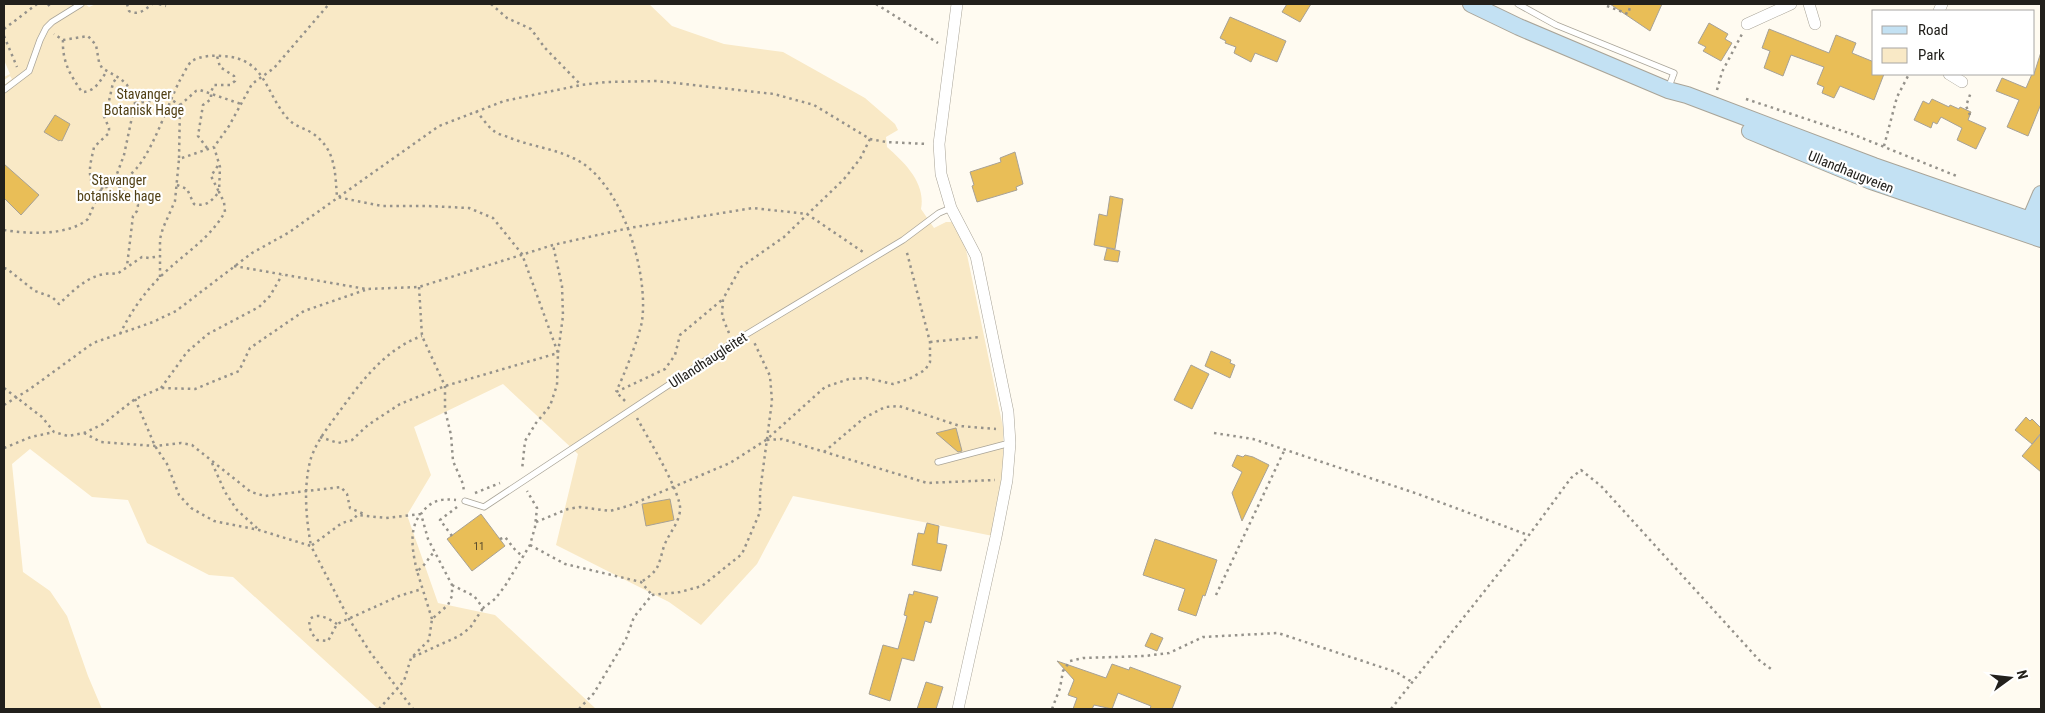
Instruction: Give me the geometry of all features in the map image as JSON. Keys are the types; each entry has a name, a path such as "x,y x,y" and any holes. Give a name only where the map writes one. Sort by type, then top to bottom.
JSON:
{"main road":[{"name":"Ullandhaugveien","path":"1471,4 1668,90 1687,95 2038,230"},
{"path":"2038,230 2041,194"}],"street":[{"path":"957,4 939,144 941,174 952,208 976,256 1008,412 1010,443 1007,480 996,538 958,709"},
{"path":"1747,24 1791,4"},
{"path":"1809,4 1815,24"},
{"path":"1951,75 1967,85"}],"lane":[{"path":"4,90 29,71 46,28 52,22 81,4"},
{"path":"1518,4 1556,25 1674,73 1668,90"},
{"name":"Ullandhaugleitet","path":"465,501 484,506 732,343 904,240 939,213 952,208"},
{"path":"938,462 1010,443"}],"path":[{"path":"4,29 37,4"},
{"path":"127,4 129,11 135,13 144,10 152,4"},
{"path":"159,4 166,6"},
{"path":"179,159 214,147 229,126 252,84 274,68 329,4"},
{"path":"491,4 507,18 531,29 545,48 582,85"},
{"path":"876,4 952,53"},
{"path":"1607,6 1628,14 1631,4"},
{"path":"1717,90 1722,72 1747,24"},
{"path":"46,28 63,40 88,36 96,45 102,68 118,77 127,85 134,103 124,156 114,182"},
{"path":"4,36 22,76"},
{"path":"63,40 62,54 66,65 82,92 88,92 93,89 107,71"},
{"path":"207,148 198,136 203,105 209,102 211,92 217,83 230,85 235,82 234,76 220,67 217,56"},
{"path":"4,230 28,234 53,231 79,224 88,219 103,189 114,182 128,177 144,159 170,99 190,62 199,58 217,56 244,59 250,63 289,120 298,127 312,133 325,144 334,161 337,197"},
{"path":"1884,146 1896,97 1908,75"},
{"path":"103,189 90,180 89,168 93,158 94,146 108,133 109,128 103,114 109,101 113,83 118,77"},
{"path":"4,405 93,343 153,322 176,311 252,253 288,233 439,126 504,102 582,85 607,82 656,82 774,94 814,105 870,139 886,142 939,144"},
{"path":"1967,85 1966,106 1970,115"},
{"path":"160,277 161,233 175,201 177,185 180,105 196,91 211,92 241,104"},
{"path":"134,103 170,99 180,105"},
{"path":"476,111 494,131 524,144 573,158 593,172 615,201 629,228 641,270 644,292 642,322 616,392"},
{"path":"1800,116 1884,146 1960,178"},
{"path":"616,392 665,368 675,355 680,335 723,299 741,267 784,237 844,180 860,159 870,139"},
{"path":"177,185 187,189 194,204 210,203 219,192 219,164 214,147"},
{"path":"120,334 129,315 160,277 194,249 218,224 226,212 211,176 219,164"},
{"path":"114,182 138,205 137,211 133,216 127,266"},
{"path":"337,197 382,206 469,208 493,218 522,254 558,353"},
{"path":"234,266 366,289 419,287 552,245 629,228 753,208 807,214 872,259"},
{"path":"536,522 568,509 580,507 610,511 628,506 730,464 766,440 825,388 849,379 866,378 893,384 909,379 925,370 930,362 930,342 904,240"},
{"path":"411,658 459,636 470,628 483,608 496,599 530,545 536,522 537,508 521,482 525,441 536,423 550,406 557,385 558,353 563,316 562,286 552,245"},
{"path":"4,268 36,291 52,297 59,304 81,284 107,272 117,274 142,257 160,256"},
{"path":"161,388 187,352 208,334 259,307 270,296 282,275"},
{"path":"419,287 422,336 444,386 445,410 453,461 463,484"},
{"path":"4,448 30,437 54,432 68,436 84,432 102,424 135,399 161,388 194,389 239,371 250,348 304,311 366,289"},
{"path":"723,299 722,316 732,343"},
{"path":"579,709 594,693 626,639 634,617 652,595 680,592 702,586 742,554 760,512 760,492 772,401 770,376 750,333"},
{"path":"413,709 370,652 336,598 311,546 306,517 311,459 320,437 364,377 410,340 422,336"},
{"path":"930,342 992,336"},
{"path":"320,437 338,444 352,440 368,425 400,404 444,386 558,353"},
{"path":"4,388 42,417 54,432"},
{"path":"616,392 632,409 674,487 681,508 677,522 665,544 659,567 640,582"},
{"path":"135,399 155,446 167,464 179,495 191,508 214,521 259,530 311,546"},
{"path":"824,452 864,418 885,407 899,406 960,426 1009,430"},
{"path":"84,432 101,442 155,446 181,443 192,445 251,492 265,496 340,487 347,494 350,508 370,517"},
{"path":"1214,433 1253,439 1285,449 1418,494 1529,535"},
{"path":"766,440 782,439 927,483 1007,480"},
{"path":"1216,594 1285,449"},
{"path":"212,462 225,492 237,510 259,530"},
{"path":"1391,709 1579,470 1584,471 1601,486 1770,669"},
{"path":"452,536 440,520 478,492 508,479"},
{"path":"381,708 404,681 411,658 428,640 432,619 417,571 412,544 417,519 427,505 442,498 465,501"},
{"path":"311,546 342,523 353,520 357,515 404,517 422,514"},
{"path":"422,514 428,539 452,585 452,596 448,605 432,619"},
{"path":"500,539 505,536 516,551 524,557"},
{"path":"530,545 565,564 640,582 652,595"},
{"path":"417,571 425,566 429,556 435,551"},
{"path":"452,585 474,596 483,608"},
{"path":"337,624 319,615 310,618 309,625 312,634 317,640 324,641 330,639 337,624 399,596 422,589"},
{"path":"1052,709 1066,665 1076,659 1170,653 1202,637 1265,632 1278,633 1387,669 1412,682"}],"green space":[{"path":"4,4 85,4 89,7 96,4 649,4 672,26 724,44 783,52 865,98 895,124 898,130 886,137 887,147 913,174 920,191 921,209 934,228 946,222 952,222 965,245 1003,427 1003,471 993,536 793,496 757,564 701,625 669,602 556,545 578,454 503,384 414,427 431,475 407,515 438,603 495,615 595,708 378,709 233,577 209,575 147,543 128,500 92,497 30,449 12,464 23,572 50,591 67,616 102,709 4,709 4,85 12,79 10,76 4,80 4,77 10,74 4,60"}],"building":[{"path":"1287,4 1311,4 1300,22 1282,12"},
{"path":"1610,4 1662,4 1650,31"},
{"path":"1230,17 1286,41 1277,62 1255,53 1251,62 1234,53 1236,47 1225,43 1226,41 1220,38"},
{"path":"1709,23 1728,34 1725,39 1732,43 1721,61 1703,51 1706,47 1698,43"},
{"path":"1769,29 1829,53 1836,35 1856,43 1852,53 1872,61 1872,75 1884,75 1874,100 1840,86 1834,98 1822,93 1824,87 1817,84 1824,67 1791,55 1783,76 1764,68 1770,51 1762,48"},
{"path":"2041,52 2041,104 2028,136 2007,127 2019,100 1996,91 2002,78 2026,88 2032,75 2035,75"},
{"path":"1932,99 1949,107 1950,105 1959,109 1960,107 1971,112 1968,120 1986,128 1976,149 1957,140 1962,128 1941,117 1937,124 1933,122 1931,128 1914,120 1923,101 1929,104"},
{"path":"55,115 70,124 62,141 44,132"},
{"path":"1015,152 1023,184 1016,187 1017,190 977,202 970,172 1001,162 1000,158"},
{"path":"4,164 39,195 21,215 4,198"},
{"path":"1110,196 1123,199 1115,249 1094,245 1099,214 1107,216"},
{"path":"1107,248 1120,251 1118,262 1104,260"},
{"path":"1211,351 1231,360 1230,363 1235,365 1230,378 1205,366"},
{"path":"1191,365 1209,374 1192,409 1174,400"},
{"path":"2026,417 2030,421 2032,419 2041,428 2041,433 2032,444 2015,430"},
{"path":"956,428 962,451 958,452 936,433"},
{"path":"2041,434 2041,472 2022,456"},
{"path":"1237,455 1253,457 1269,465 1242,521 1232,493 1242,472 1232,466"},
{"path":"670,499 674,520 646,526 642,504"},
{"path":"481,514 505,546 472,571 447,539"},
{"path":"927,523 939,526 937,543 947,545 941,571 912,565 918,533 924,534"},
{"path":"1155,539 1217,560 1196,616 1178,610 1185,589 1143,575"},
{"path":"914,591 938,597 931,623 925,621 914,661 902,658 890,701 869,694 883,645 898,649 907,616 904,615 909,594 913,595"},
{"path":"1151,633 1163,638 1157,651 1145,646"},
{"path":"1057,661 1106,678 1112,664 1129,670 1130,667 1181,686 1172,709 1150,709 1151,706 1118,693 1112,709 1094,705 1092,709 1073,709 1077,698 1068,695 1074,680"},
{"path":"926,682 943,687 936,709 917,709"}],"park label":[{"name":"Stavanger Botanisk Hage","path":"144,102"},
{"name":"Stavanger botaniske hage","path":"119,188"}]}
